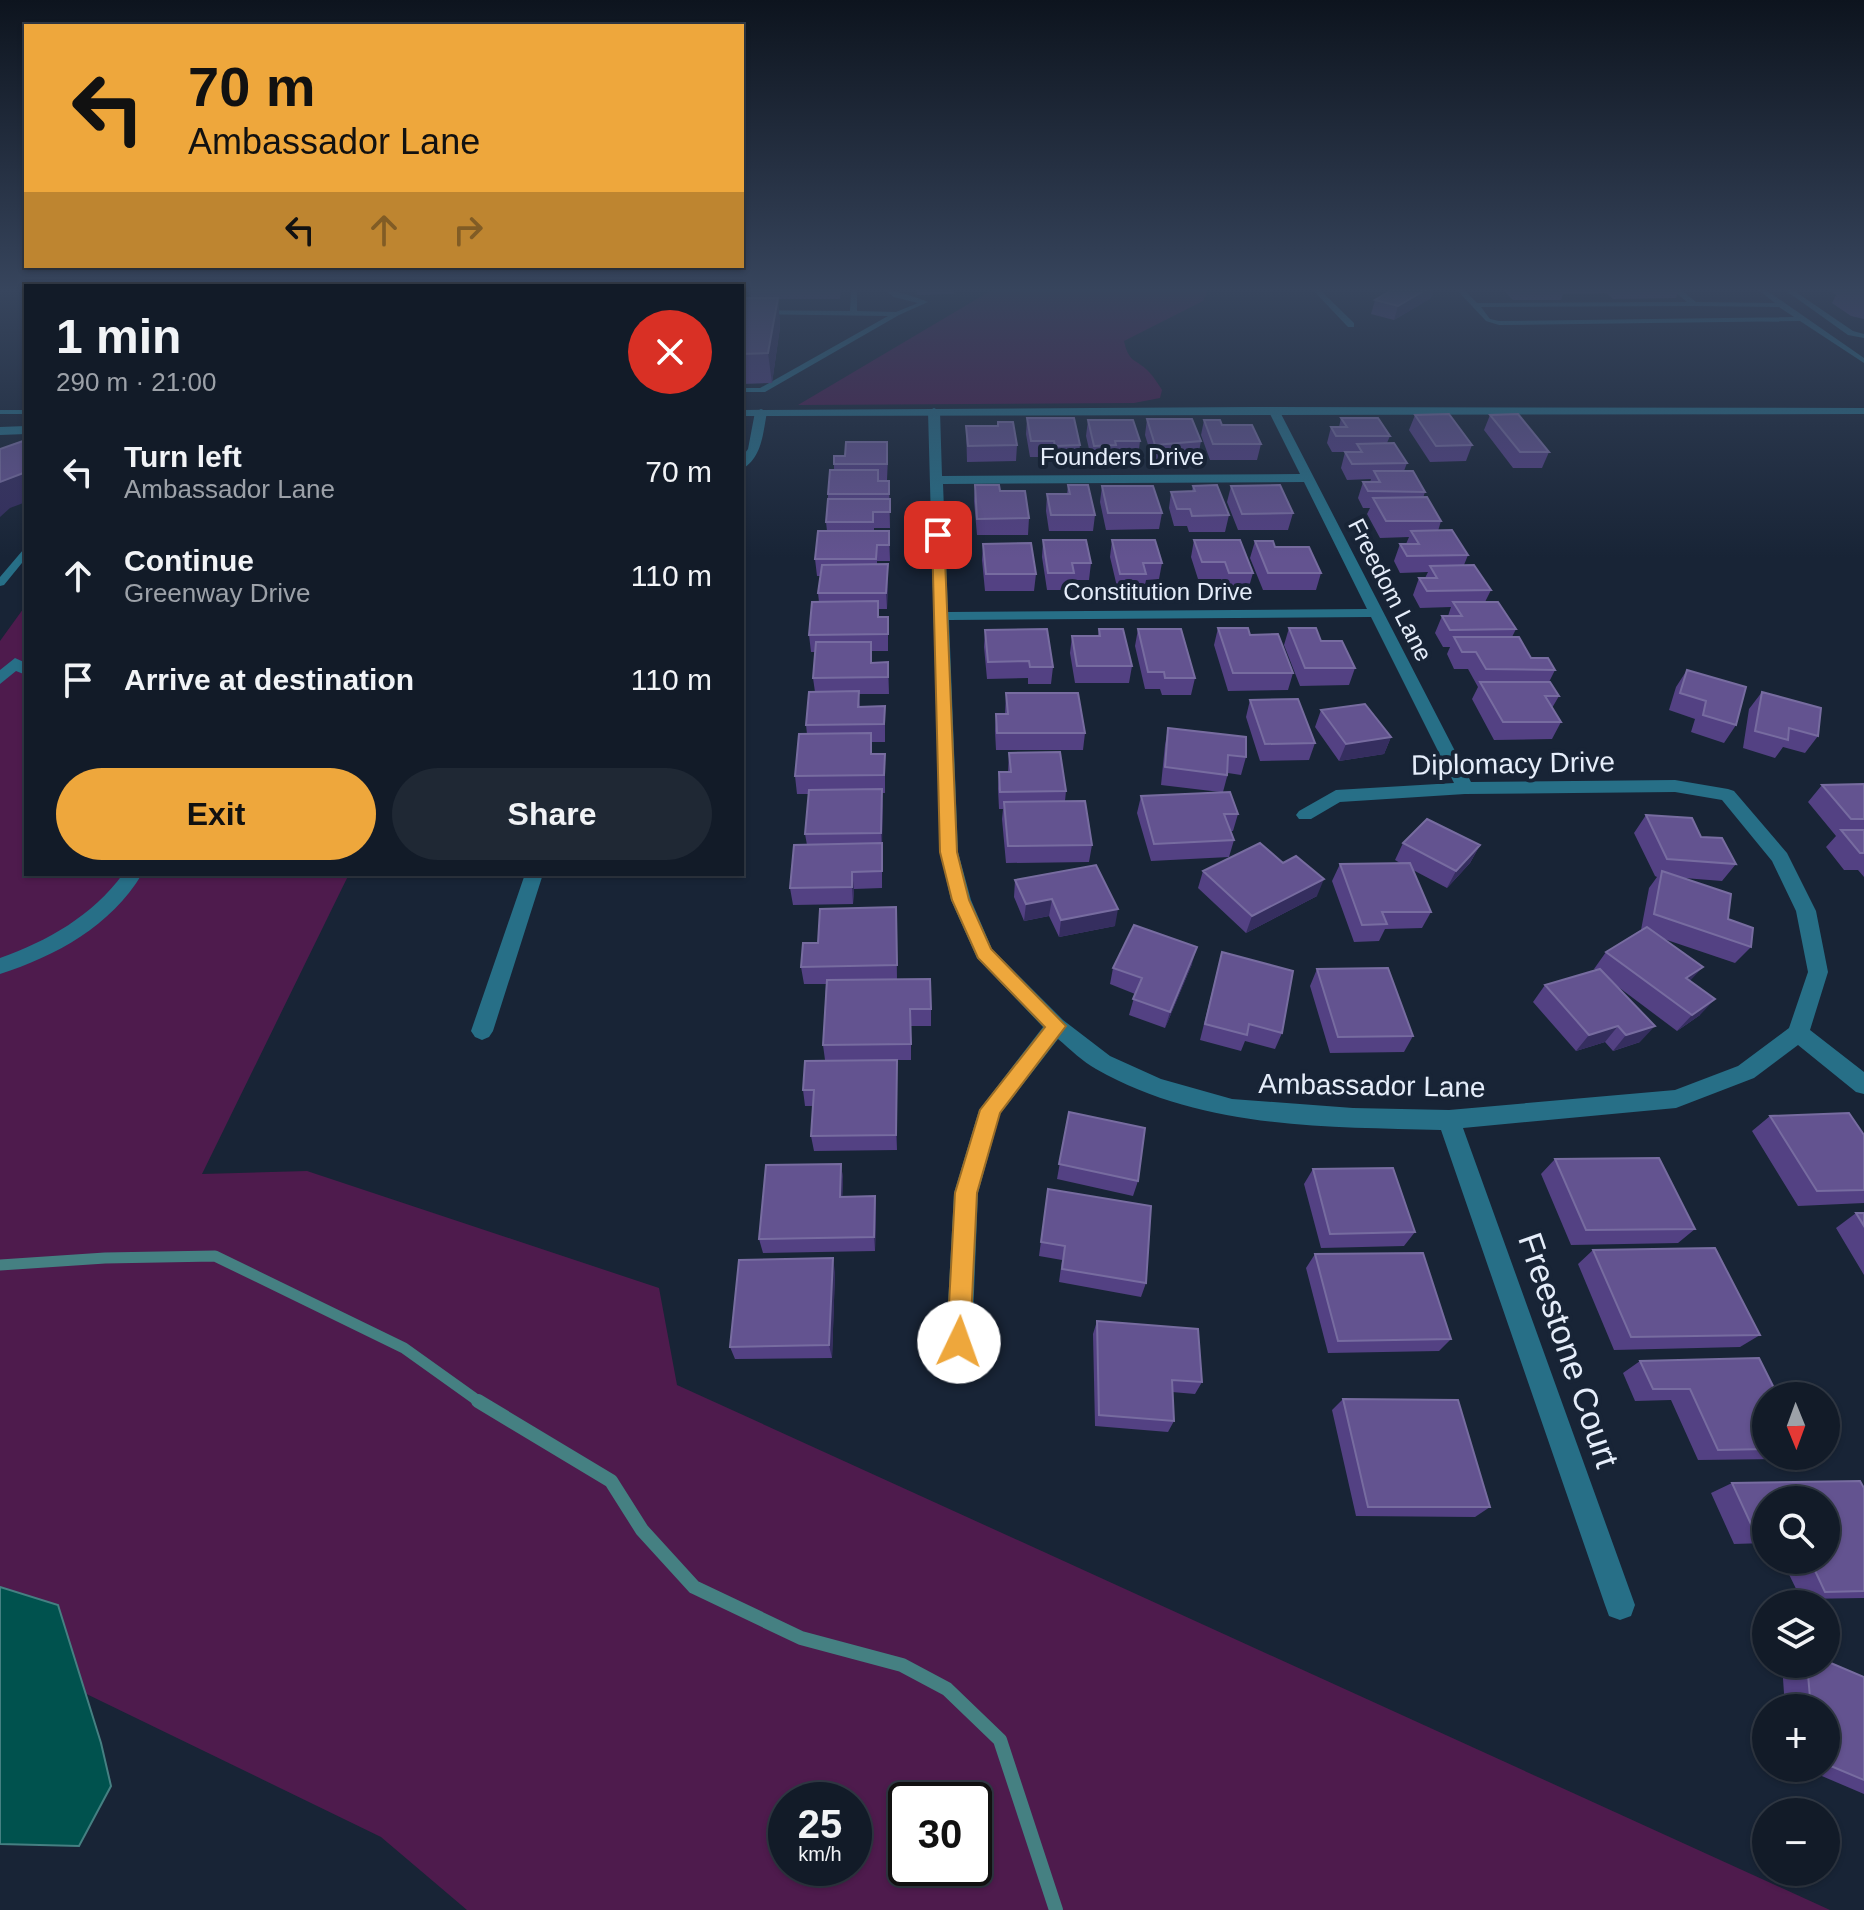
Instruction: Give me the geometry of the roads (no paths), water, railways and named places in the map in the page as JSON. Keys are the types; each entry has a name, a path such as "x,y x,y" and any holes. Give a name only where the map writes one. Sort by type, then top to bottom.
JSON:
{"street":[{"name":"Ambassador Lane","path":"934,411 949,852 961,900 984,953 1056,1026 1102,1062 1156,1087 1232,1109 1449,1120 1676,1099 1746,1072 1798,1033"},
{"path":"744,413 1864,411"},
{"path":"744,462 754,449 761,412"},
{"name":"Freedom Lane","path":"1275,412 1465,788"},
{"path":"0,431 24,430"},
{"name":"Founders Drive","path":"936,480 1309,478"},
{"name":"Constitution Drive","path":"940,616 1376,613"},
{"path":"0,679 20,667"},
{"name":"Diplomacy Drive","path":"1305,815 1336,796 1465,788 1675,786 1728,795 1780,858 1806,911 1818,972 1798,1033"},
{"path":"0,966 61,940 93,920 131,876"},
{"path":"482,1031 533,876"},
{"path":"959,1342 966,1193 990,1110 1056,1026"},
{"path":"1798,1033 1864,1085"},
{"name":"Freestone Court","path":"1449,1120 1620,1605"}],"lane":[{"path":"744,390 762,390 781,379"},
{"path":"0,412 24,412"},
{"path":"0,583 24,554"}],"waterway":[{"path":"0,1265 105,1258 215,1256 404,1348 479,1402"},
{"path":"479,1402 611,1481 642,1530 694,1587 801,1638 902,1665 947,1689 1000,1740 1056,1910"}]}
